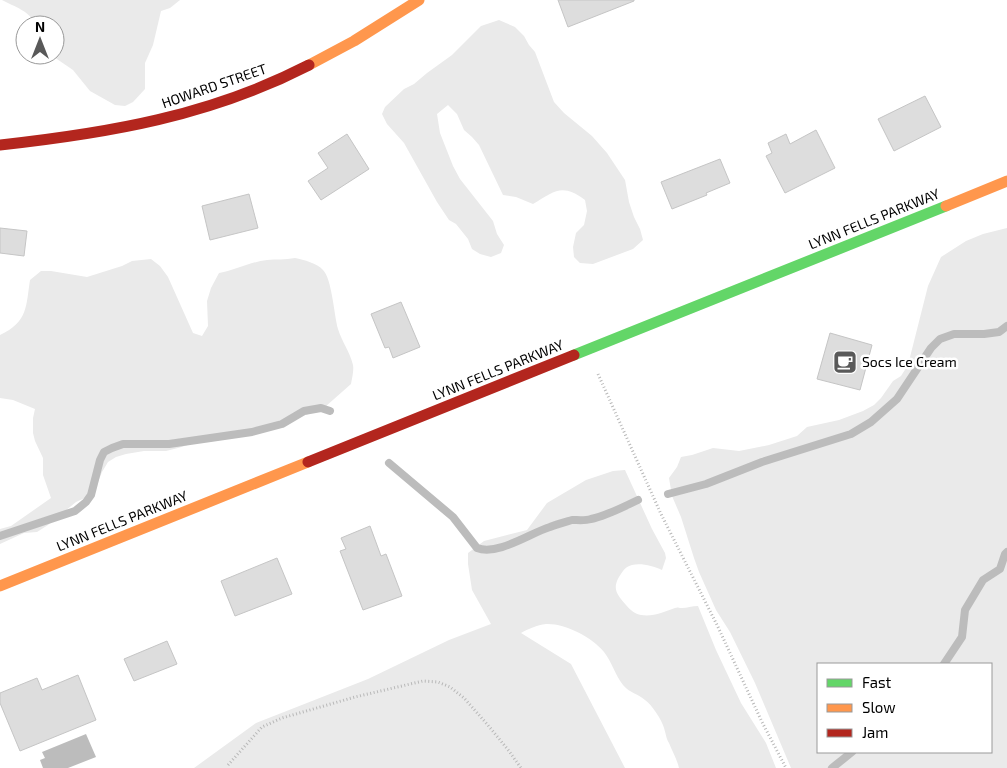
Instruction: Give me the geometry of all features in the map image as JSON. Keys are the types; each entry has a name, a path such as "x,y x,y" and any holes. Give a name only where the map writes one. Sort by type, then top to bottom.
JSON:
{"main road":[{"name":"HOWARD STREET","path":"0,145 70,137 148,123 239,96 308,65 384,23 419,0"},
{"name":"LYNN FELLS PARKWAY","path":"0,586 1007,181"}],"path":[{"path":"587,350 661,514 786,768"},
{"path":"228,765 262,727 282,718 355,697 423,681 438,682 450,687 464,698 510,751 521,768"}],"shaded area":[{"path":"2,0 180,0 170,8 161,11 153,45 145,63 145,89 133,102 125,106 115,105 90,91 73,70 65,65 65,15 29,15"},
{"path":"499,20 515,27 524,36 535,52 554,102 564,113 592,136 607,153 625,180 629,202 643,240 633,249 593,264 580,263 574,257 573,247 576,233 584,225 587,211 585,200 564,190 553,193 533,204 516,197 503,195 479,145 464,130 457,114 448,105 437,114 440,133 453,166 460,179 493,221 497,234 504,245 501,253 491,257 480,254 472,249 468,239 456,224 449,220 404,143 387,124 382,114 385,107 404,89 414,84 452,55 481,26"},
{"path":"1007,228 1007,768 791,768 755,683 730,632 716,610 699,572 672,496 669,478 681,457 713,448 739,451 769,445 797,436 807,427 839,420 874,405 893,381 901,376 908,365 928,286 941,257 966,241 983,234"},
{"path":"295,258 317,265 323,270 329,281 338,329 353,365 351,384 325,407 309,414 246,431 224,434 166,451 144,451 116,457 108,462 98,482 87,497 76,502 37,532 24,533 0,544 0,529 11,526 51,498 43,475 43,458 33,433 35,409 13,400 0,398 0,335 16,325 21,319 26,305 30,280 41,271 87,277 132,261 151,259 160,266 168,277 193,333 202,336 208,326 207,301 219,273 261,261"},
{"path":"625,470 666,558 662,570 636,564 627,567 617,581 617,592 629,609 641,615 654,615 675,608 698,606 741,703 766,743 776,768 679,768 663,725 651,705 623,685 599,646 569,628 546,624 533,627 521,633 571,664 625,768 194,768 256,723 368,679 449,640 491,624 472,590 468,553 484,541 527,530 547,503 586,480 613,471"},
{"path":"86,734 96,757 68,768 43,768 40,760 45,758 42,752"}],"building":[{"path":"558,0 634,0 634,1 568,27"},
{"path":"925,96 941,127 894,151 878,119"},
{"path":"816,130 835,168 785,193 766,156 772,153 768,143 786,134 790,144"},
{"path":"347,134 369,169 321,200 308,181 328,168 318,153"},
{"path":"720,159 730,183 706,193 707,195 672,209 661,182"},
{"path":"249,194 258,228 210,240 202,206"},
{"path":"0,228 27,231 24,256 0,253"},
{"path":"401,302 420,347 393,358 389,347 385,348 371,314"},
{"name":"Socs Ice Cream","path":"830,333 872,345 860,390 817,379"},
{"path":"370,526 381,556 386,554 402,596 363,610 340,551 346,549 341,538"},
{"path":"277,558 292,594 235,616 221,581"},
{"path":"167,641 177,664 134,681 124,659"},
{"path":"78,675 96,720 20,751 0,703 0,693 37,678 42,690"}],"waterway":[{"path":"668,494 706,484 762,462 851,434 871,422 897,399 931,348 940,339 954,334 999,332 1007,326"},
{"path":"0,536 75,511 91,495 100,460 104,452 112,448 123,444 169,444 252,432 282,424 304,411 321,408 330,411"},
{"path":"389,463 453,517 477,548 485,550 514,543 564,522 589,520 603,516 638,500"},
{"path":"945,663 962,637 965,610 983,580 1000,569 1007,552"},
{"path":"832,768 851,753"}],"traffic: fast":[{"path":"574,355 946,206"}],"traffic: slow":[{"path":"309,65 354,41 419,0"},
{"path":"946,206 1007,181"},
{"path":"0,586 308,462"}],"traffic: jam":[{"path":"0,145 80,135 158,120 234,97 272,83 309,65"},
{"path":"308,462 574,355"}],"place":[{"name":"Socs Ice Cream","path":"845,362"}]}
